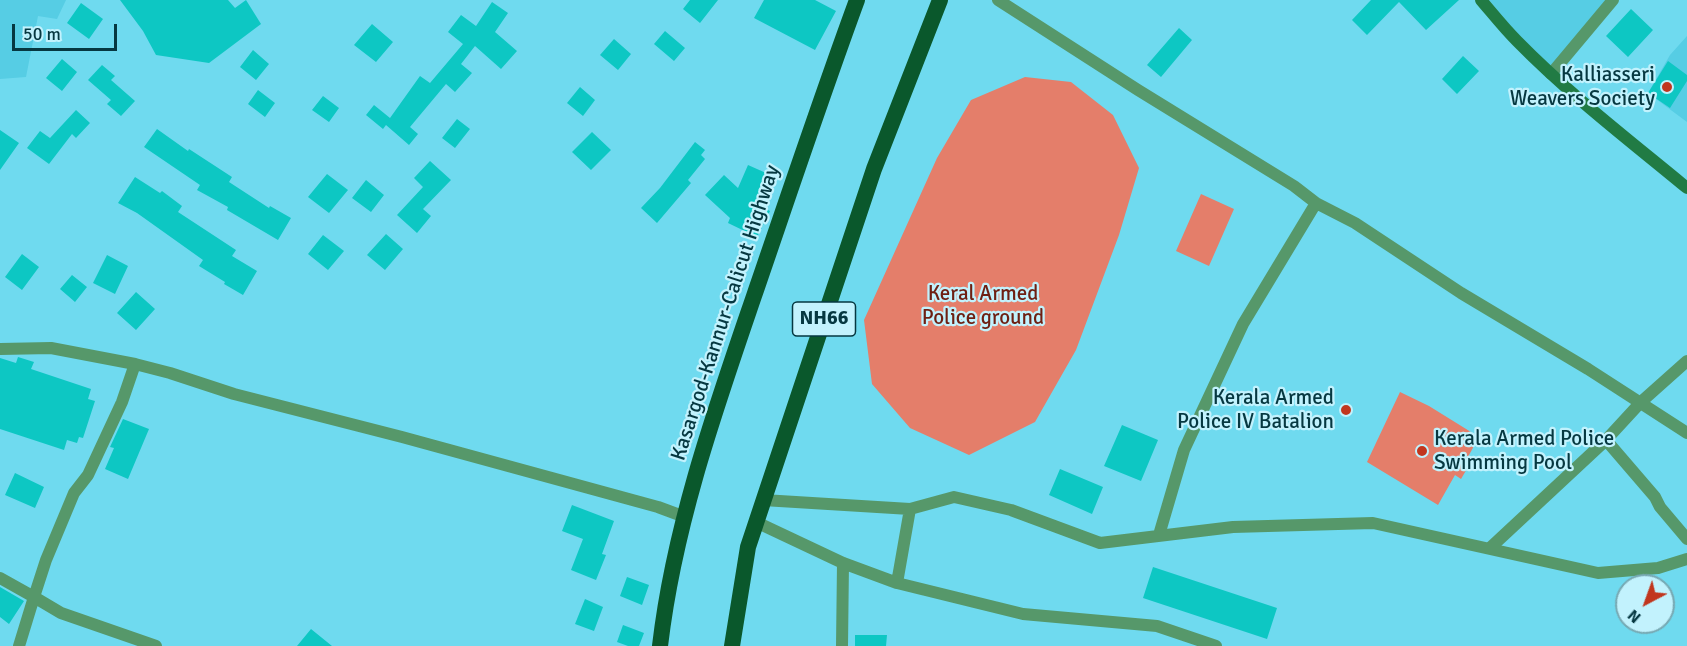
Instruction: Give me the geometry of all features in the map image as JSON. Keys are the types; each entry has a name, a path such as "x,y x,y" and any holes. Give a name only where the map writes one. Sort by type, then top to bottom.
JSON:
{"highway":[{"name":"Kasargod-Kannur-Calicut Highway","path":"660,646 691,490 740,338 857,0"},
{"name":"NH66","path":"732,646 748,548 763,500 874,169 940,0"}],"main road":[{"path":"1481,0 1516,40 1551,74 1597,115 1687,188"}],"street":[{"path":"998,0 1294,186 1316,203 1355,223 1461,293 1641,402 1687,433"},
{"path":"1551,74 1613,0"},
{"path":"1159,536 1184,450 1228,355 1243,324 1316,203"},
{"path":"0,349 51,348 135,364 234,394 658,507 685,517"},
{"path":"1490,548 1606,440 1641,402 1687,361"},
{"path":"20,646 46,560 74,493 88,475 122,402 135,364"},
{"path":"1606,440 1687,539"},
{"path":"763,500 910,509 954,497 1011,510 1100,543 1233,527 1373,523 1598,573 1658,568 1687,559"},
{"path":"897,584 910,509"},
{"path":"756,522 843,563 897,584 1023,614 1157,626 1216,646"},
{"path":"842,646 843,563"},
{"path":"0,579 61,613 156,646"}],"shaded area":[{"path":"0,0 66,0 57,19 38,16 26,77 0,79"},
{"path":"1489,0 1613,0 1551,74"},
{"name":"Kalliasseri Weavers Society","path":"1687,36 1687,122 1648,93 1670,55"}],"green space":[{"name":"Keral Armed Police ground","path":"1025,77 1071,82 1113,115 1139,168 1119,235 1076,350 1035,422 969,455 910,428 872,384 864,320 937,158 971,100"},
{"path":"1201,194 1234,209 1209,266 1176,251"},
{"name":"Kerala Armed Police Swimming Pool","path":"1400,392 1429,406 1479,437 1464,464 1468,467 1461,479 1455,475 1438,505 1367,462"}],"building":[{"path":"120,0 228,0 235,8 246,0 261,24 209,63 156,55 143,31"},
{"path":"690,0 718,0 700,23 683,9"},
{"path":"764,0 815,0 836,11 815,50 754,18"},
{"path":"1371,0 1459,0 1426,30 1399,2 1367,35 1352,20"},
{"path":"492,2 508,13 495,32 517,51 501,69 475,46 461,64 472,73 455,92 446,84 410,127 418,134 409,145 386,125 383,129 366,115 374,105 390,118 420,76 430,83 463,44 448,32 461,15 476,26"},
{"path":"81,3 103,19 89,39 67,23"},
{"path":"1631,9 1653,30 1628,57 1606,36"},
{"path":"372,24 393,42 376,62 354,45"},
{"path":"1179,28 1192,40 1161,77 1147,65"},
{"path":"665,31 685,48 674,61 654,44"},
{"path":"614,39 631,54 618,70 600,55"},
{"path":"253,50 269,64 256,80 240,67"},
{"path":"1463,56 1479,71 1457,94 1442,79"},
{"path":"62,59 77,72 62,91 46,78"},
{"name":"Kalliasseri Weavers Society","path":"1668,61 1687,75 1687,81 1670,108 1648,93"},
{"path":"102,65 115,76 111,80 135,101 121,116 107,104 111,100 88,80"},
{"path":"580,87 595,100 583,116 567,103"},
{"path":"258,90 275,103 265,117 248,104"},
{"path":"323,96 339,108 329,122 312,110"},
{"path":"76,110 90,123 76,138 72,134 49,164 27,148 40,131 50,138"},
{"path":"457,119 470,129 455,148 442,138"},
{"path":"157,129 188,151 189,149 232,177 229,182 269,208 270,206 291,218 278,240 227,210 228,207 197,190 200,185 144,147"},
{"path":"0,130 19,143 0,170"},
{"path":"592,132 611,150 591,170 572,152"},
{"path":"695,142 705,150 701,155 705,159 688,180 691,183 657,223 641,208 660,188"},
{"path":"430,161 451,180 423,209 431,216 417,233 397,215 423,187 414,178"},
{"path":"748,165 775,177 762,207 770,211 757,237 728,223 730,218 705,195 724,175 738,188"},
{"path":"327,174 348,190 329,213 308,197"},
{"path":"135,177 160,193 162,191 182,206 178,212 236,250 232,256 257,271 243,295 199,266 203,260 137,213 118,203"},
{"path":"366,180 384,195 371,212 352,198"},
{"path":"386,234 403,249 385,270 367,255"},
{"path":"323,235 344,251 328,270 308,254"},
{"path":"22,254 39,267 22,290 5,277"},
{"path":"107,255 128,266 115,294 93,283"},
{"path":"72,275 87,287 75,302 60,289"},
{"path":"136,292 155,309 136,330 117,313"},
{"path":"18,357 34,362 31,369 91,389 88,399 95,401 83,438 79,437 77,443 67,440 64,450 0,429 0,358 16,363"},
{"path":"123,419 149,429 128,479 105,469 114,448 110,447"},
{"path":"1122,425 1158,440 1141,481 1104,466"},
{"path":"1060,469 1103,487 1092,514 1049,495"},
{"path":"15,473 44,487 35,508 5,495"},
{"path":"572,505 614,521 602,554 606,555 596,580 571,570 583,539 562,531"},
{"path":"1153,567 1277,608 1267,639 1143,598"},
{"path":"627,577 649,585 642,605 620,596"},
{"path":"0,587 24,601 9,624 0,617"},
{"path":"585,599 603,607 594,631 575,624"},
{"path":"623,625 644,633 639,646 628,646 617,642"},
{"path":"311,629 332,646 297,646"},
{"path":"855,635 887,635 886,646 855,646"}],"place":[{"name":"Kalliasseri Weavers Society","path":"1667,87"},
{"name":"Kerala Armed Police IV Batalion","path":"1346,410"},
{"name":"Kerala Armed Police Swimming Pool","path":"1422,451"}]}
